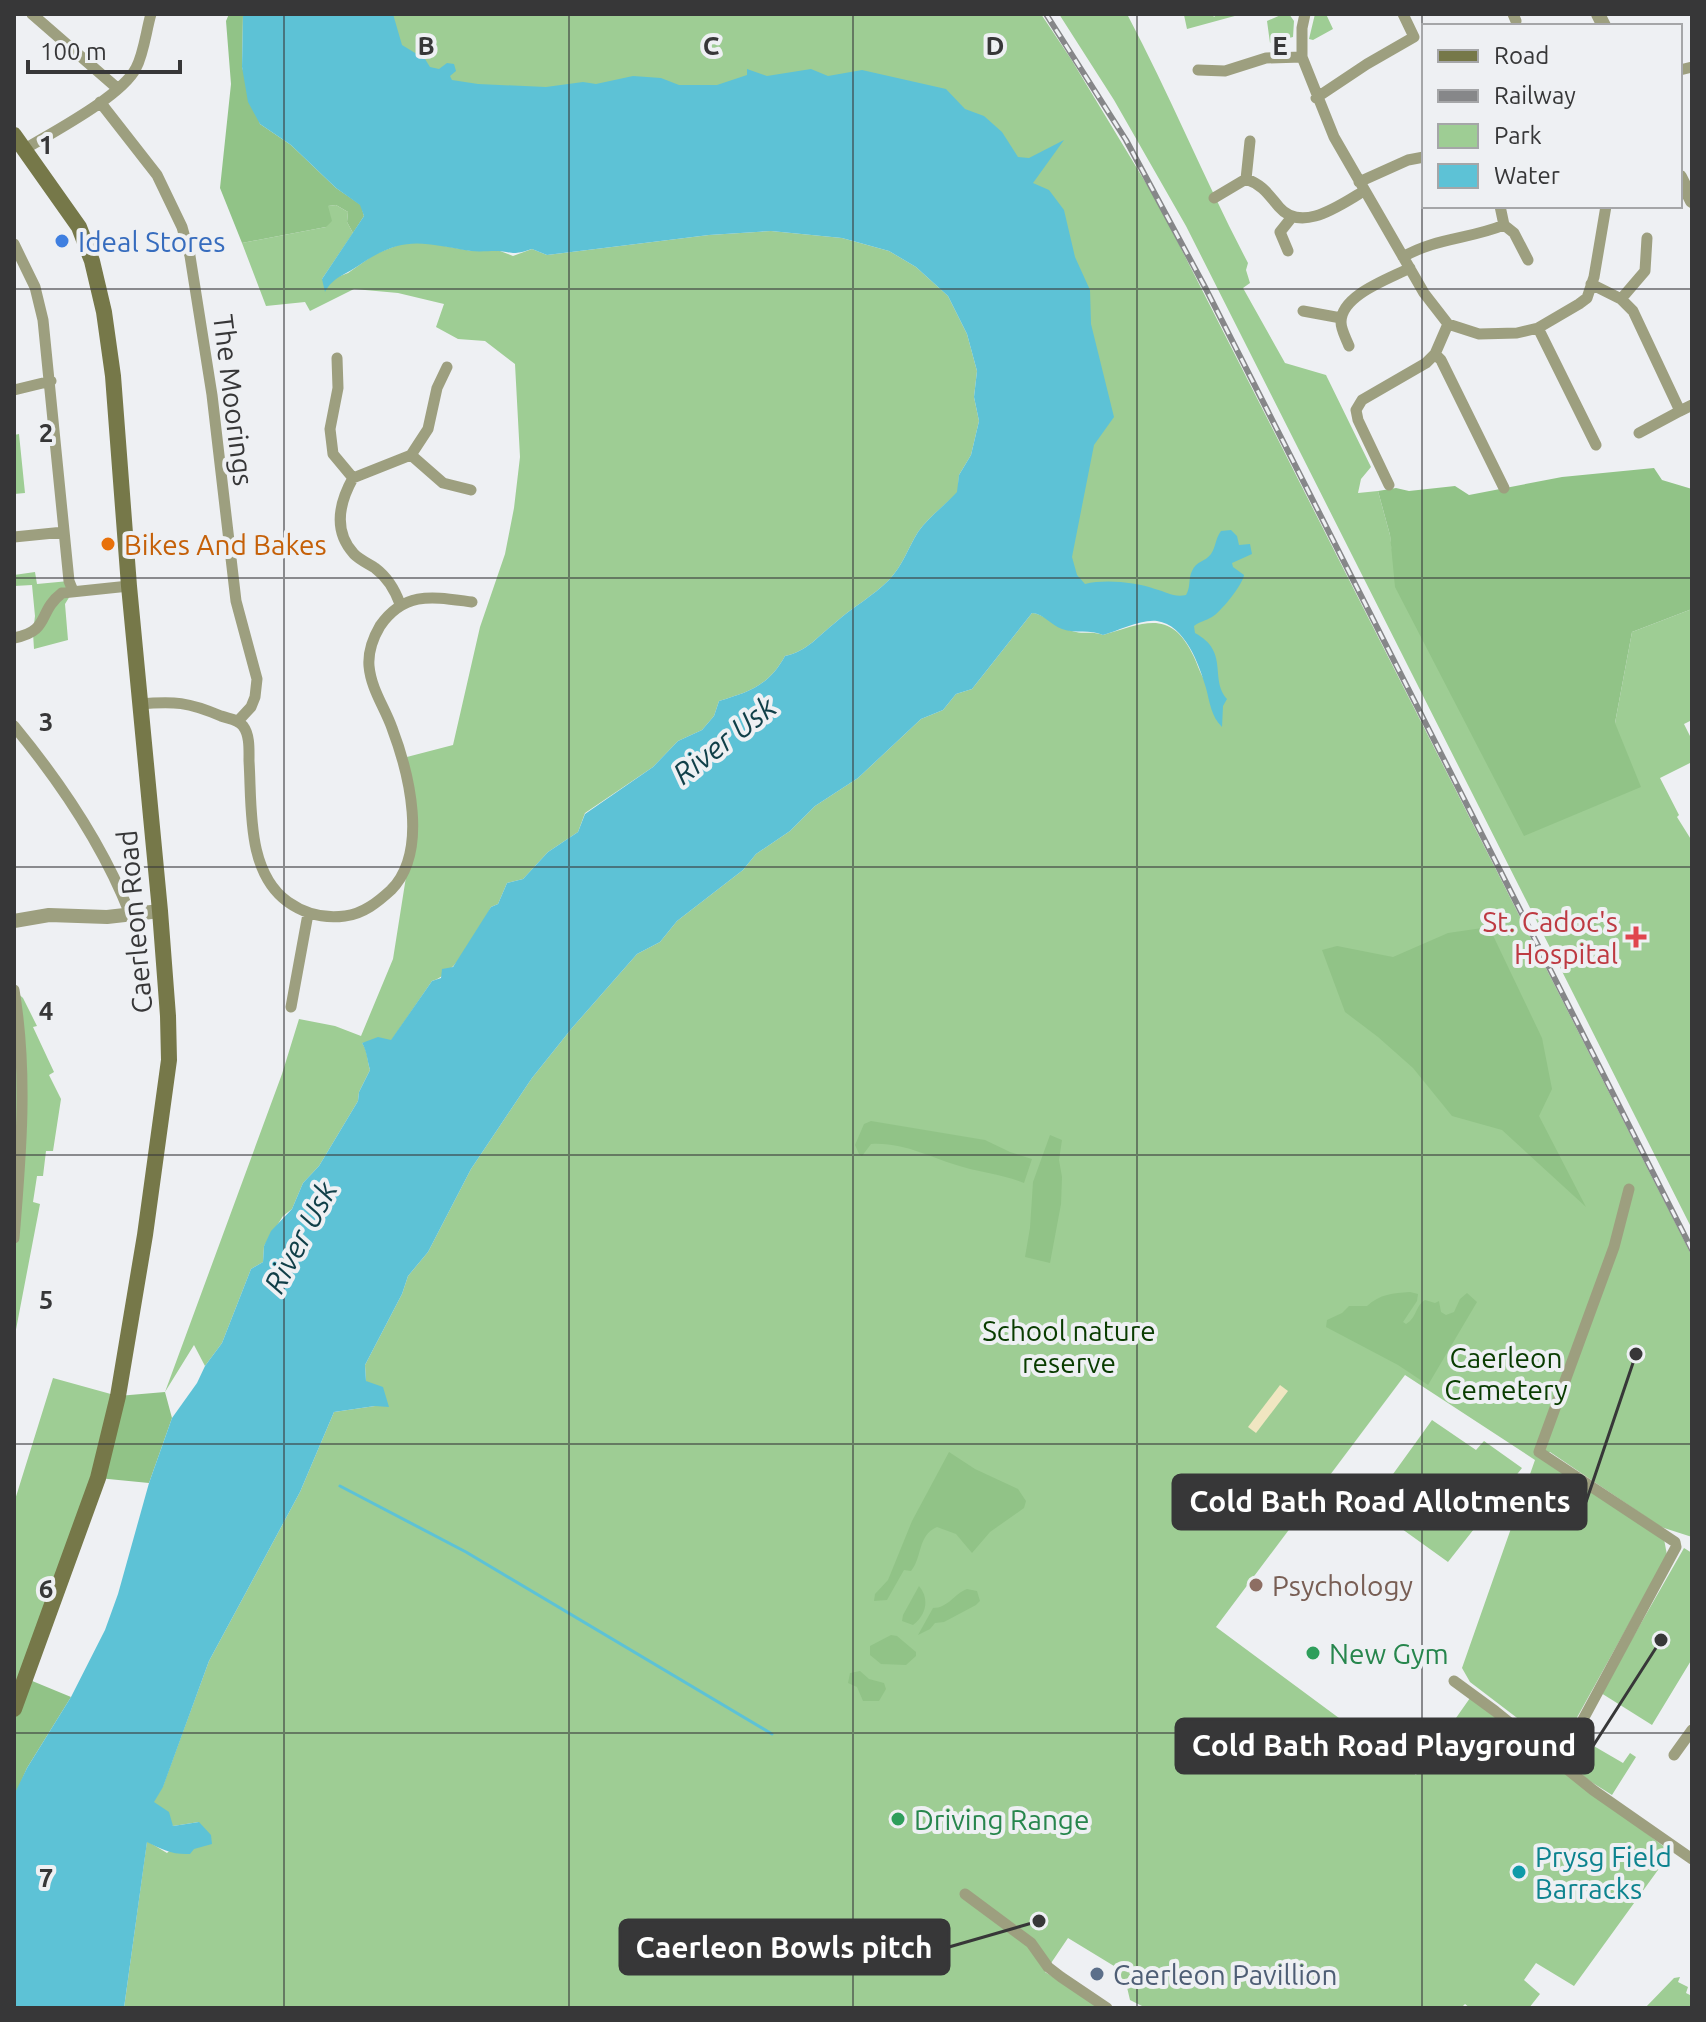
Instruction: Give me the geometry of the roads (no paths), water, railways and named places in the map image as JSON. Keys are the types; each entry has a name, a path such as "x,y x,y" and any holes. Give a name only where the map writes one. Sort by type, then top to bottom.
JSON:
{"main road":[{"name":"Caerleon Road","path":"14,135 79,227 92,261 104,312 113,376 139,704 160,911 169,1060 145,1235 118,1396 98,1478 14,1709"}],"street":[{"path":"32,14 117,88"},
{"path":"25,149 100,102 136,68 151,14"},
{"path":"1305,14 1302,57 1316,98 1339,147 1424,293 1448,324 1479,334 1517,333 1538,328 1584,301 1591,284 1606,208"},
{"path":"1316,98 1414,37 1403,14"},
{"path":"1198,70 1225,71 1266,58 1302,57"},
{"name":"The Moorings","path":"100,102 157,175 182,227 190,256 212,395 231,574 246,646 257,679 255,697 238,721"},
{"path":"1246,179 1250,141"},
{"path":"1246,179 1262,186 1292,217 1311,218 1324,214 1362,186 1408,160 1422,157"},
{"path":"1214,198 1246,179"},
{"path":"1682,181 1692,201"},
{"path":"1500,208 1504,225 1514,233 1528,260"},
{"path":"1288,251 1280,232 1292,217"},
{"path":"1403,257 1429,244 1485,233 1504,225"},
{"path":"1621,299 1645,271 1647,238"},
{"path":"14,244 35,287 43,320 69,581 73,591"},
{"path":"1349,346 1341,328 1341,318 1351,299 1410,268"},
{"path":"1591,284 1621,299 1633,311 1680,411"},
{"path":"1303,311 1341,318"},
{"path":"1389,485 1356,410 1362,400 1417,369 1435,354 1448,324"},
{"path":"1538,328 1596,445"},
{"path":"1435,354 1441,360 1504,488"},
{"path":"337,358 338,388 330,429 333,454 353,478"},
{"path":"400,604 395,591 379,571 355,555 341,531 343,496 353,478 411,455 428,429 437,388 447,367"},
{"path":"14,390 51,381"},
{"path":"1639,433 1692,405"},
{"path":"411,455 429,473 449,485 471,490"},
{"path":"443,499 449,485"},
{"path":"14,537 64,532"},
{"path":"14,638 34,633 42,624 53,599 62,593 129,586"},
{"path":"139,704 183,702 238,721 247,735 254,831 262,869 283,899 308,914 347,916 377,903 398,883 409,858 413,818 403,758 372,682 369,667 369,654 379,628 400,604 429,598 472,602"},
{"path":"14,726 45,763 97,843 116,878 130,914"},
{"path":"14,921 49,915 107,917 160,911"},
{"path":"291,1007 308,914"},
{"path":"14,990 22,1066 22,1140 14,1238"},
{"path":"1559,1764 1676,1547 1675,1542 1539,1452 1614,1247 1629,1189"},
{"path":"1454,1681 1559,1764 1692,1859"},
{"path":"1674,1755 1692,1730"},
{"path":"965,1894 1031,1943 1048,1967 1107,2008"}],"water":[{"name":"River Usk","path":"243,14 393,14 402,45 425,59 430,67 439,69 447,63 454,64 456,71 450,76 452,80 478,84 546,87 583,82 596,84 633,76 661,78 679,85 717,85 747,75 747,69 767,76 811,69 828,76 862,70 946,89 965,109 984,116 1002,132 1018,157 1029,158 1064,140 1033,183 1049,190 1064,210 1075,257 1090,290 1091,324 1114,417 1094,445 1072,557 1077,575 1085,584 1129,583 1182,596 1188,592 1194,568 1211,554 1221,531 1231,530 1237,536 1239,545 1250,544 1252,554 1232,563 1244,575 1231,598 1216,614 1194,626 1195,633 1206,640 1216,657 1219,682 1227,699 1223,706 1222,727 1213,714 1189,647 1167,624 1144,622 1103,635 1062,629 1032,613 972,689 956,694 943,710 921,719 858,778 815,806 790,831 756,854 743,870 677,921 660,942 637,954 572,1028 532,1078 471,1169 428,1252 408,1276 402,1294 365,1365 366,1381 383,1387 389,1407 334,1412 300,1492 209,1661 163,1787 154,1802 169,1812 173,1826 199,1822 211,1835 212,1844 184,1854 147,1842 124,2008 14,2008 14,1795 71,1697 105,1630 172,1418 222,1343 251,1269 263,1262 264,1246 271,1231 292,1209 303,1183 319,1166 358,1101 370,1070 362,1043 378,1037 391,1040 432,981 441,978 442,969 453,967 491,907 498,904 507,883 523,879 548,852 578,832 585,814 653,767 678,741 702,730 714,716 719,701 765,681 785,656 806,647 889,580 918,532 957,492 959,475 971,455 979,421 974,397 977,371 967,334 948,296 916,267 889,251 842,238 771,231 709,235 547,255 532,249 516,253 425,244 401,245 374,256 336,280 325,292 322,279 364,216 360,205 336,188 291,145 260,124 248,102 242,67"}],"waterway":[{"path":"340,1486 466,1552 772,1734"}],"railway":[{"path":"1046,14 1126,140 1206,289 1692,1250"}],"place":[{"name":"Ideal Stores","path":"62,241"},
{"name":"Bikes And Bakes","path":"108,544"},
{"name":"St. Cadoc's Hospital","path":"1636,937"},
{"name":"Cold Bath Road Allotments","path":"1636,1354"},
{"name":"Psychology","path":"1256,1585"},
{"name":"Cold Bath Road Playground","path":"1661,1640"},
{"name":"New Gym","path":"1313,1653"},
{"name":"Driving Range","path":"898,1819"},
{"name":"Prysg Field Barracks","path":"1519,1872"},
{"name":"Caerleon Bowls pitch","path":"1039,1921"},
{"name":"Caerleon Pavillion","path":"1097,1974"}],"park label":[{"name":"School nature reserve","path":"1069,1346"},
{"name":"Caerleon Cemetery","path":"1506,1373"}]}
